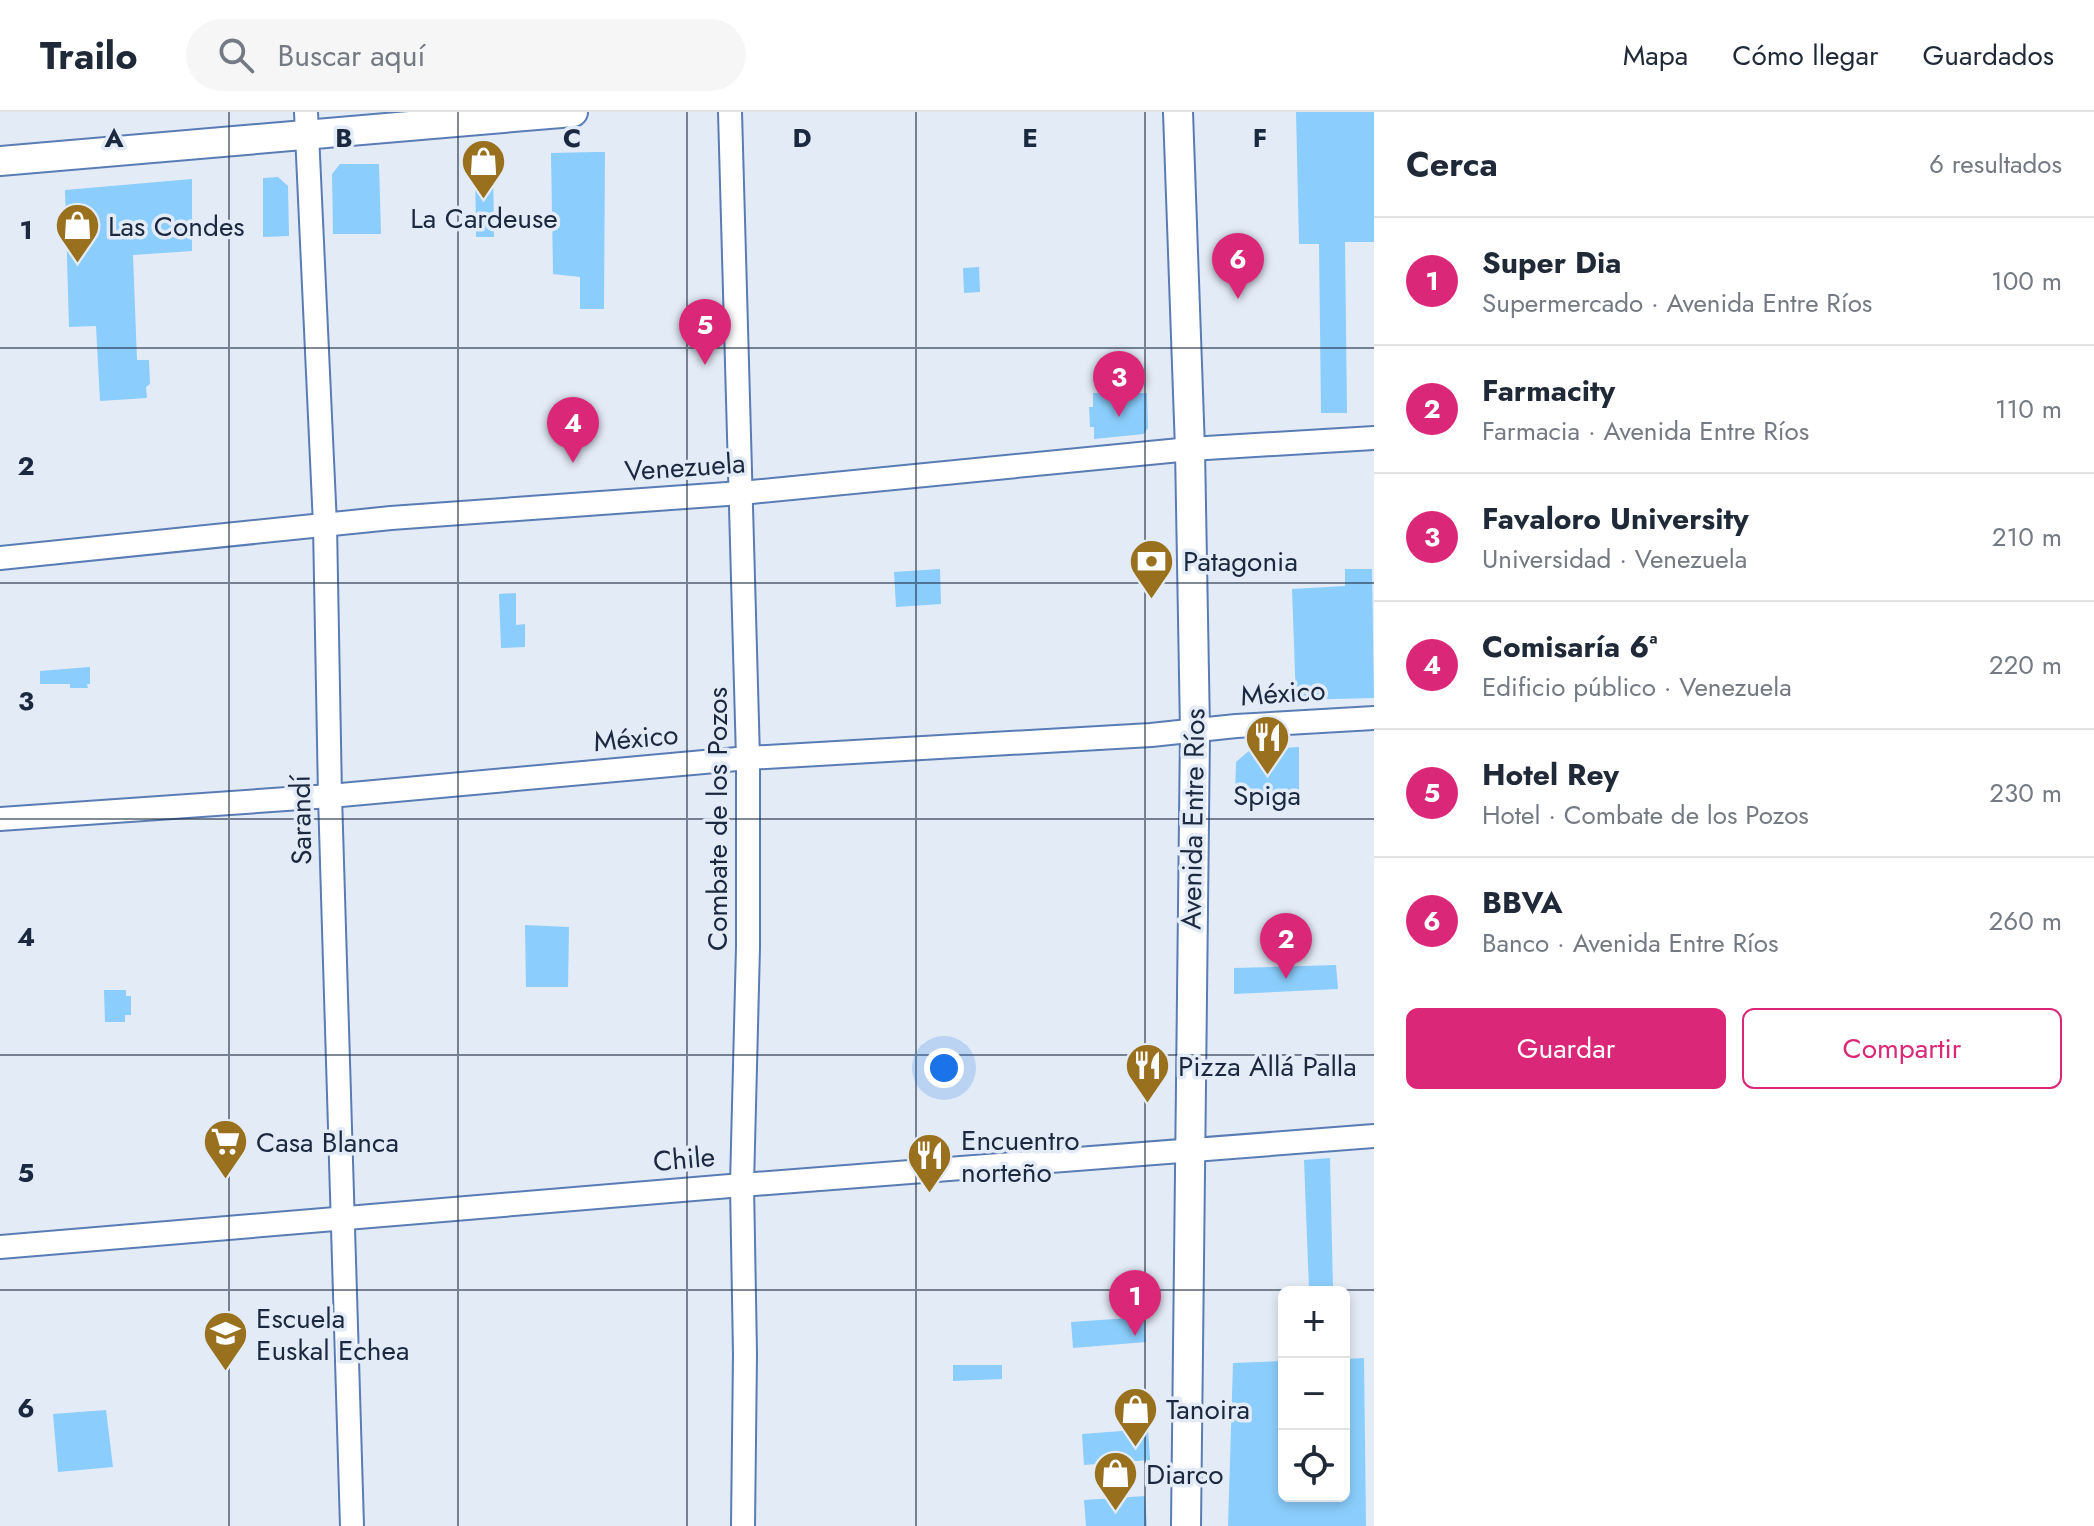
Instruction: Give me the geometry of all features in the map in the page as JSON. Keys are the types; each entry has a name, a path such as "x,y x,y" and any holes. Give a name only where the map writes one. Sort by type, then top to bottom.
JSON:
{"main road":[{"path":"0,161 307,123 573,112"},
{"name":"Avenida Entre Ríos","path":"1178,112 1190,449 1195,731 1186,1526"}],"street":[{"name":"Combate de los Pozos","path":"730,112 748,758 748,947 742,1185 745,1354 743,1526"},
{"name":"Sarandí","path":"307,123 325,525 352,1526"},
{"name":"Venezuela","path":"0,558 325,525 741,493 1190,449 1374,438"},
{"name":"México","path":"0,819 330,796 748,758 1151,735 1236,726 1374,718"},
{"name":"Chile","path":"0,1247 1374,1136"}],"building":[{"path":"1296,112 1374,112 1374,242 1345,242 1347,413 1321,413 1319,244 1299,244"},
{"path":"605,152 604,309 580,309 580,277 553,274 551,153"},
{"name":"La Cardeuse","path":"475,162 493,162 494,237 476,237"},
{"path":"340,164 379,164 381,234 333,234 332,174"},
{"path":"278,177 288,186 289,236 263,237 263,178"},
{"path":"192,179 192,251 133,255 137,360 149,360 147,398 100,401 96,326 69,327 65,190"},
{"path":"979,267 980,292 964,293 963,268"},
{"path":"1093,393 1147,393 1148,428 1144,434 1094,439 1089,407 1093,407"},
{"path":"940,569 941,604 896,607 894,572"},
{"path":"1345,569 1372,569 1374,698 1296,700 1292,589 1345,586"},
{"path":"516,593 516,625 525,624 525,647 501,648 499,594"},
{"path":"90,667 88,688 70,688 70,684 40,684 40,671"},
{"name":"Spiga","path":"1299,747 1299,793 1235,795 1236,762 1250,750"},
{"path":"525,925 569,927 568,987 526,987"},
{"path":"1336,965 1338,989 1234,994 1234,968"},
{"path":"104,990 126,990 126,996 131,996 131,1015 125,1015 125,1022 105,1022"},
{"path":"1330,1158 1333,1286 1309,1286 1304,1160"},
{"path":"1144,1317 1146,1342 1073,1348 1071,1322"},
{"path":"1364,1358 1366,1526 1228,1526 1233,1363 1278,1361 1278,1502 1350,1502 1350,1359"},
{"path":"953,1365 1002,1365 1002,1379 953,1381"},
{"path":"106,1410 113,1467 58,1472 53,1414"},
{"path":"1148,1429 1150,1460 1084,1465 1082,1434"},
{"name":"Diarco","path":"1145,1496 1147,1526 1086,1526 1084,1500"}],"place":[{"name":"La Cardeuse","path":"484,200"},
{"name":"Las Condes","path":"77,265"},
{"name":"BBVA","path":"1238,299"},
{"name":"Hotel Rey","path":"705,365"},
{"name":"Favaloro University","path":"1119,417"},
{"name":"Comisaría 6ª","path":"573,463"},
{"name":"Patagonia","path":"1152,600"},
{"name":"Spiga","path":"1267,777"},
{"name":"Farmacity","path":"1286,979"},
{"name":"Pizza Allá Palla","path":"1147,1105"},
{"name":"Casa Blanca","path":"225,1181"},
{"name":"Encuentro norteño","path":"930,1195"},
{"name":"Super Dia","path":"1135,1336"},
{"name":"Escuela Euskal Echea","path":"225,1373"},
{"name":"Tanoira","path":"1135,1448"},
{"name":"Diarco","path":"1115,1513"}]}
